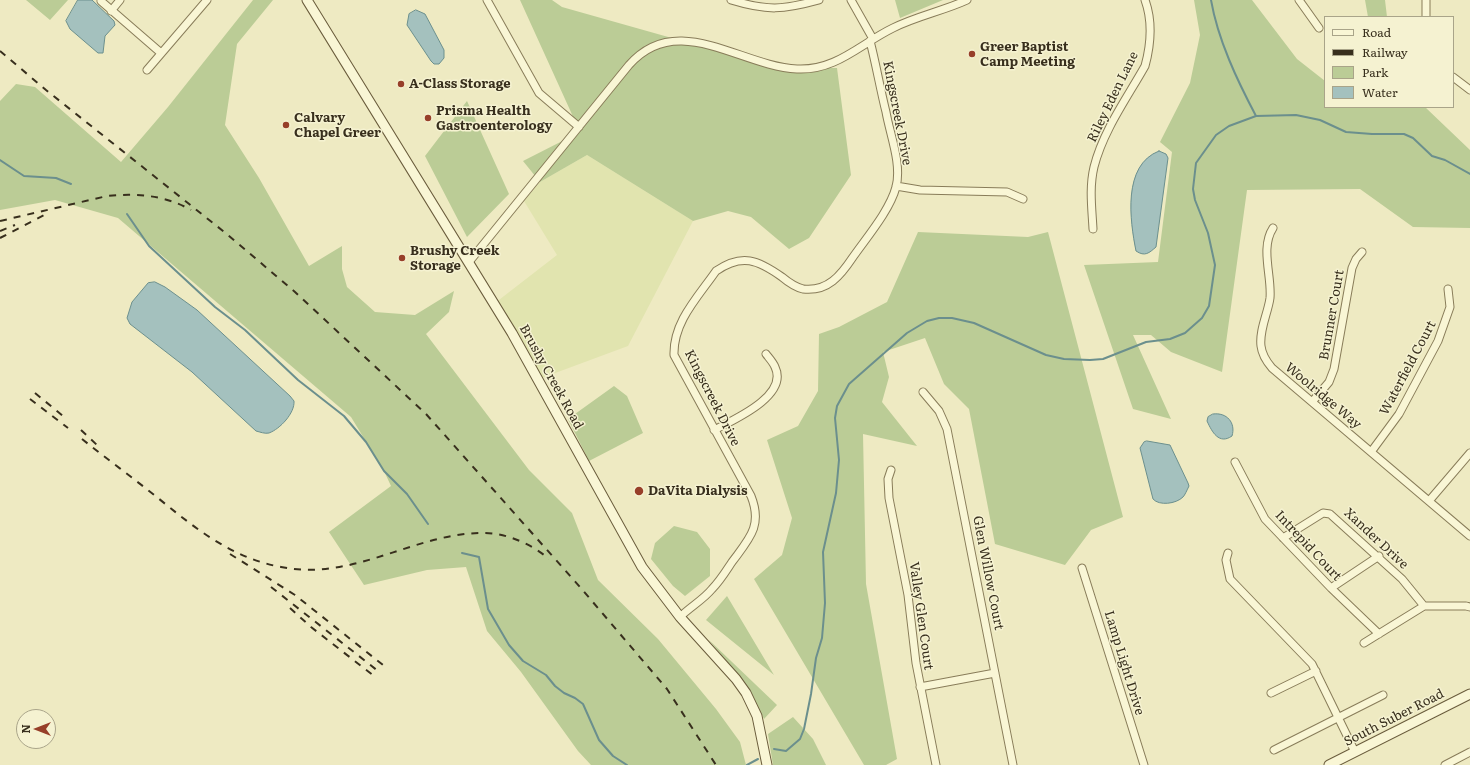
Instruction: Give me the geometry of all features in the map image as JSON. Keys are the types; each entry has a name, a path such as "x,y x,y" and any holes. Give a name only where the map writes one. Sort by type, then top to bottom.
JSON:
{"main road":[{"name":"Brushy Creek Road","path":"307,0 523,352 635,555 662,595 736,679 746,693 757,716 767,765"},
{"name":"South Suber Road","path":"1329,765 1470,694"}],"street":[{"path":"111,11 120,0"},
{"path":"147,70 207,0"},
{"path":"487,0 539,93 579,128"},
{"path":"731,0 773,9 785,9 819,0"},
{"name":"Kingscreek Drive","path":"680,617 712,590 753,533 756,522 756,508 751,496 679,367 674,355 676,331 682,318 716,271 733,261 753,261 802,289 825,287 836,280 851,259 882,214 896,186 897,170 872,40 851,0"},
{"path":"469,262 634,59 646,50 659,44 676,41 691,41 712,46 772,66 809,69 836,62 872,40 909,21 967,0"},
{"name":"Riley Eden Lane","path":"1093,229 1091,187 1094,167 1103,141 1145,66 1149,53 1150,20 1145,0"},
{"path":"1299,0 1319,28"},
{"path":"1426,0 1426,16"},
{"path":"100,1 161,54"},
{"path":"1454,78 1470,90"},
{"path":"896,186 920,190 1008,192 1023,199"},
{"name":"Woolridge Way","path":"1273,228 1269,234 1267,244 1270,295 1261,337 1261,348 1265,359 1272,368 1470,536"},
{"name":"Brunner Court","path":"1312,402 1329,382 1334,369 1352,268 1356,259 1362,252"},
{"name":"Waterfield Court","path":"1371,452 1399,414 1438,341 1450,307 1448,289"},
{"path":"714,430 764,401 775,387 778,378 775,367 766,354"},
{"name":"Glen Willow Court","path":"923,392 939,412 947,429 1013,765"},
{"path":"1429,501 1470,453"},
{"name":"Intrepid Court","path":"1235,462 1265,519 1331,588 1379,634"},
{"name":"Valley Glen Court","path":"891,470 888,479 889,498 908,595 920,687 936,765"},
{"name":"Xander Drive","path":"1283,538 1324,513 1333,515 1379,556 1402,579 1424,606"},
{"path":"1228,553 1226,560 1232,583 1308,659 1316,671 1355,752"},
{"path":"1331,588 1379,556"},
{"name":"Lamp Light Drive","path":"1082,568 1144,765"},
{"path":"1364,643 1424,606 1470,607"},
{"path":"1271,693 1316,671"},
{"path":"920,687 995,673"},
{"path":"1274,750 1383,695"},
{"path":"1444,765 1470,752"}],"green space":[{"path":"26,0 68,0 50,20"},
{"path":"253,0 273,0 237,44 225,125 259,178 309,266 342,246 342,269 347,287 375,312 415,315 454,291 449,312 426,334 529,470 572,513 598,580 658,639 716,709 740,742 746,765 591,765 578,751 521,672 487,631 466,567 427,570 364,585 329,532 391,486 384,471 351,417 118,218 55,200 0,210 0,101 16,84 35,87 121,162 168,107"},
{"path":"520,0 552,0 562,7 778,68 837,68 851,175 809,238 789,249 751,217 728,211 693,221 587,155 540,182 523,161 580,132"},
{"path":"895,0 943,0 900,18"},
{"path":"1194,0 1252,0 1297,59 1324,80 1324,108 1426,108 1470,150 1470,228 1413,227 1360,189 1247,190 1222,372 1171,352 1151,335 1133,335 1171,419 1133,409 1084,265 1158,262 1172,152 1160,142 1190,83 1200,35"},
{"path":"1365,0 1385,0 1387,16 1368,16"},
{"path":"467,101 509,194 467,237 425,156"},
{"path":"587,155 693,221 628,346 539,379 495,303 557,255 524,201 540,182"},
{"path":"918,232 1028,237 1048,232 1123,517 1091,530 1065,565 995,544 969,409 944,384 925,338 883,352 889,377 882,402 917,446 863,434 866,584 897,759 886,765 864,765 754,579 782,555 792,518 767,440 798,426 818,391 819,334 839,327 887,302"},
{"path":"614,386 627,396 643,433 589,461 568,419"},
{"path":"674,526 697,532 710,549 710,576 685,596 673,586 651,559 655,543"},
{"path":"727,596 774,675 706,620"},
{"path":"709,640 777,705 764,719 750,690"},
{"path":"793,717 813,739 826,765 773,765 768,734"}],"water":[{"path":"78,0 92,0 114,21 115,25 105,36 103,53 98,53 70,29 66,21"},
{"path":"416,10 425,14 444,50 444,58 439,64 434,64 431,61 407,25 409,14"},
{"path":"1159,151 1166,154 1168,158 1156,247 1149,252 1142,254 1136,251 1132,225 1131,195 1139,168 1147,158"},
{"path":"155,282 165,287 197,310 290,396 294,401 294,406 286,420 278,428 269,433 256,431 192,372 130,324 127,318 132,302 148,283"},
{"path":"1213,414 1222,415 1229,419 1233,427 1232,436 1223,439 1216,436 1207,421 1208,417"},
{"path":"1147,441 1170,445 1188,483 1189,486 1184,496 1172,503 1159,503 1153,499 1140,448 1144,442"}],"waterway":[{"path":"1211,0 1223,45 1256,116"},
{"path":"774,749 786,751 800,739 804,729 816,658 822,638 825,603 823,552 836,493 839,460 835,418 837,406 849,384 907,333 927,321 939,318 952,318 974,323 1046,355 1064,359 1090,360 1103,359 1146,342 1170,339 1185,333 1202,318 1209,306 1215,265 1208,233 1195,200 1193,189 1196,163 1216,135 1229,126 1256,116 1296,115 1320,120 1346,132 1404,134 1413,138 1432,156 1445,160 1470,174"},
{"path":"0,160 24,176 56,178 71,184"},
{"path":"127,214 149,246 215,307 245,330 298,380 344,416 366,442 384,471 407,494 428,524"},
{"path":"462,553 479,557 488,609 509,645 523,661 546,675 555,686 564,693 583,704 599,740 613,756 627,765"},
{"path":"747,765 758,759"}],"railway":[{"path":"0,51 46,90 228,235 295,292 426,414 580,587 667,689 716,765"},
{"path":"0,221 107,196 118,195 139,195 161,198 191,210"},
{"path":"0,238 48,213"},
{"path":"0,231 15,225"},
{"path":"35,393 63,416"},
{"path":"30,399 68,428"},
{"path":"81,430 98,446"},
{"path":"82,439 186,521 215,541 246,557 263,563 308,570 334,568 359,563 434,540 459,535 485,533 502,535 519,541 535,549 549,559"},
{"path":"230,554 295,595 383,665"},
{"path":"271,587 378,671"},
{"path":"290,608 311,627 374,676"}],"place":[{"name":"Greer Baptist Camp Meeting","path":"972,54"},
{"name":"A-Class Storage","path":"401,84"},
{"name":"Prisma Health Gastroenterology","path":"428,118"},
{"name":"Calvary Chapel Greer","path":"286,125"},
{"name":"Brushy Creek Storage","path":"402,258"},
{"name":"DaVita Dialysis","path":"639,491"}]}
